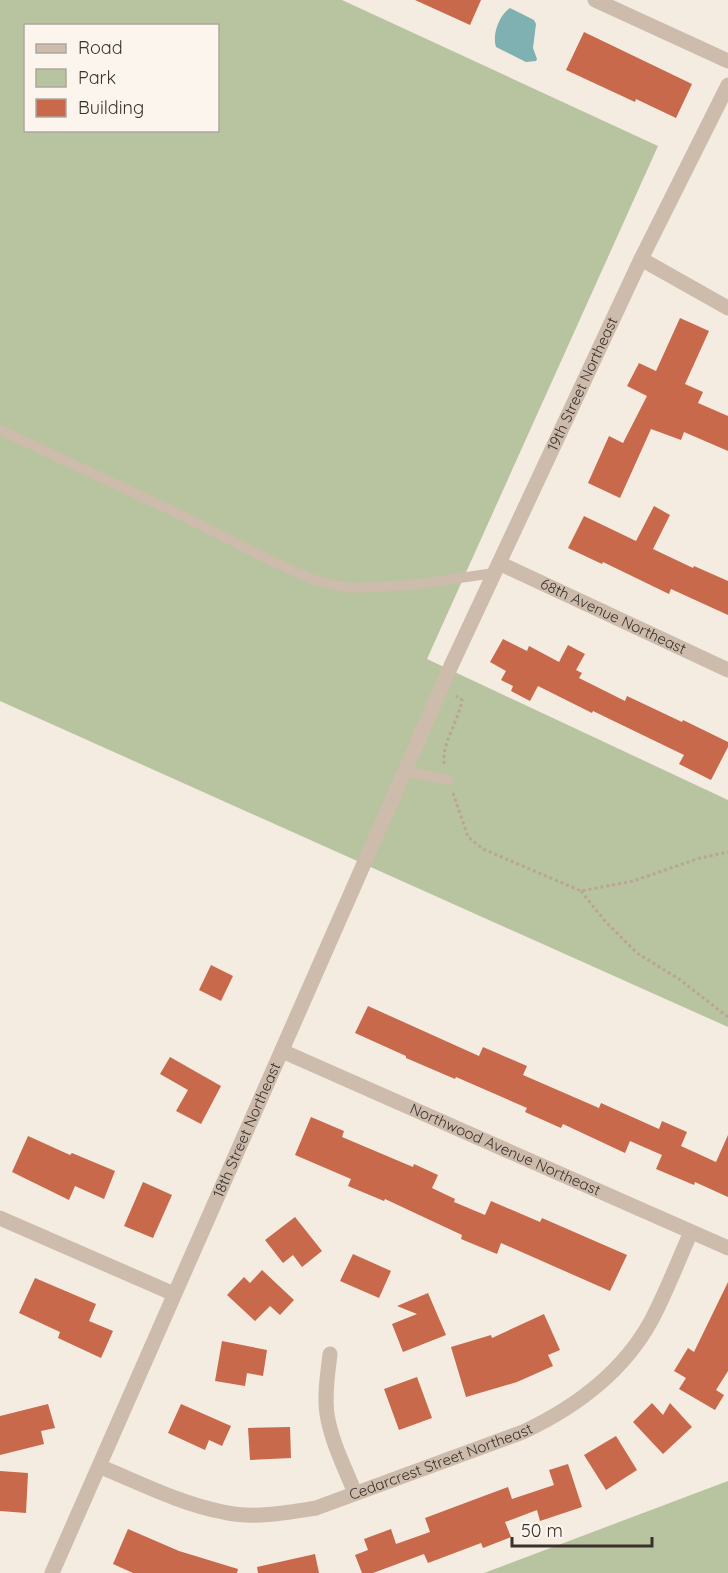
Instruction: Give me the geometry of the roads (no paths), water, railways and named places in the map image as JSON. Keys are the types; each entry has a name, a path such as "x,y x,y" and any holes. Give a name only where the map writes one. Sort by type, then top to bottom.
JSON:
{"street":[{"path":"595,0 728,61"},
{"name":"19th Street Northeast","path":"442,687 641,259 728,85"},
{"path":"641,259 728,308"},
{"name":"68th Avenue Northeast","path":"497,568 728,670"},
{"name":"18th Street Northeast","path":"52,1573 442,687"},
{"name":"Northwood Avenue Northeast","path":"282,1051 728,1248"},
{"path":"0,1218 174,1294"},
{"name":"Cedarcrest Street Northeast","path":"100,1467 204,1507 235,1514 293,1512 316,1508 523,1432 552,1418 577,1402 619,1365 651,1322 691,1232"},
{"path":"330,1354 326,1391 327,1415 337,1449 355,1493"}],"lane":[{"path":"0,430 314,580 349,588 412,585 497,568"},
{"path":"405,771 448,780"}],"water":[{"path":"510,8 534,20 536,24 533,48 536,61 526,62 496,47 497,26"}]}
